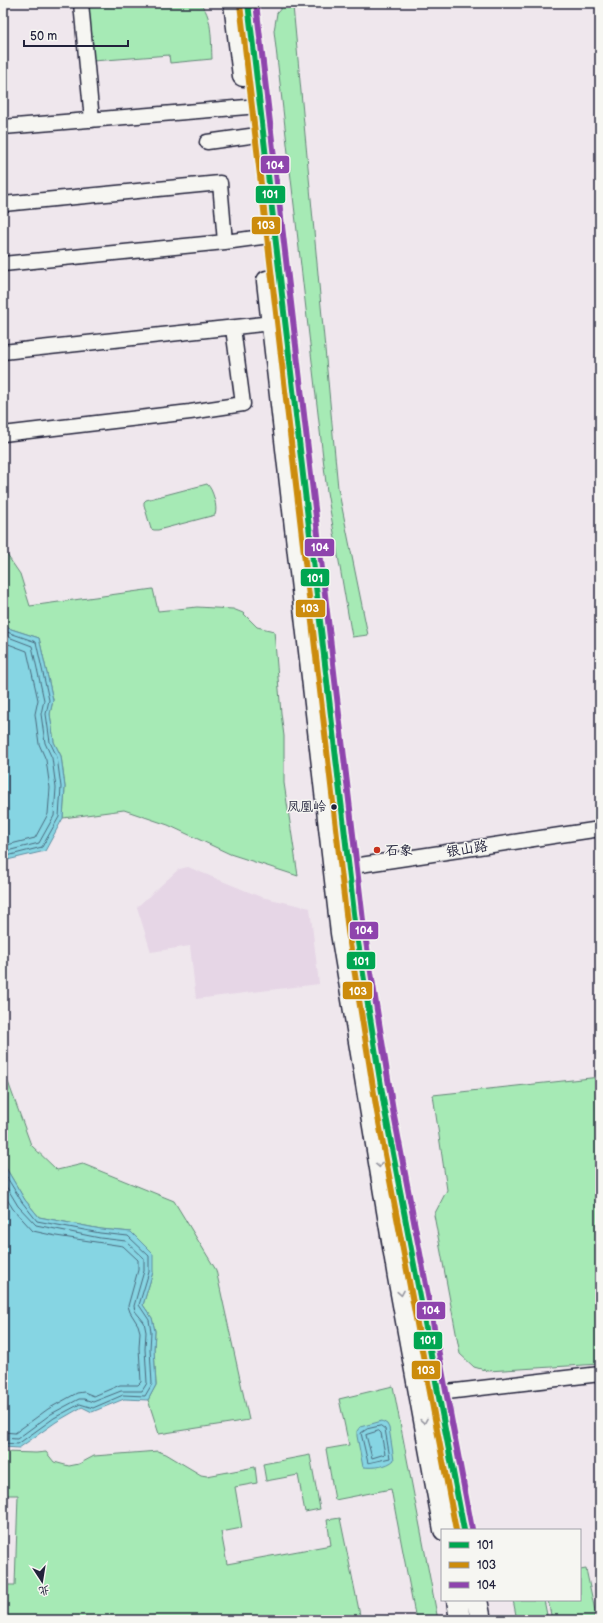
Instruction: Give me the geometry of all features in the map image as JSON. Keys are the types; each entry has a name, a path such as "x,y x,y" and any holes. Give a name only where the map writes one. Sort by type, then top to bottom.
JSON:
{"main road":[{"path":"234,3 272,323 342,868 356,930 385,1111 428,1394 444,1529"},
{"path":"248,3 342,868"},
{"path":"428,1394 464,1529"},
{"path":"457,1601 460,1620"},
{"path":"477,1601 481,1620"}],"street":[{"path":"81,3 92,120"},
{"path":"3,127 247,107"},
{"path":"207,142 250,136"},
{"path":"3,204 220,183 226,242"},
{"path":"3,264 226,242 262,237"},
{"path":"3,352 272,323"},
{"path":"3,434 190,412 243,404 233,328"},
{"name":"银山路","path":"342,868 600,829"},
{"path":"428,1394 600,1374"}],"shaded area":[{"path":"188,867 261,897 310,908 319,984 196,999 190,946 151,952 137,907 179,869"}],"green space":[{"path":"152,3 199,3 204,8 209,21 212,59 170,63 169,55 93,61 88,7"},
{"path":"283,6 293,6 338,488 368,635 352,637 327,492 274,31 277,13"},
{"path":"207,484 214,499 216,508 215,515 158,530 151,529 144,505 146,500"},
{"path":"3,549 20,574 30,606 153,589 158,611 197,607 233,609 243,613 257,627 274,631 284,736 284,783 298,876 230,854 168,825 124,810 63,818 65,787 61,756 54,742 50,714 53,700 39,638 8,628 3,623"},
{"path":"3,1077 8,1082 31,1145 57,1170 83,1164 174,1201 216,1270 249,1420 159,1434 148,1400 156,1385 154,1349 155,1331 152,1318 143,1305 153,1272 131,1232 101,1229 39,1217 25,1200 3,1163"},
{"path":"600,1077 600,1364 488,1371 474,1367 460,1354 434,1215 447,1190 433,1095"},
{"path":"393,1386 438,1620 416,1620 391,1489 335,1500 326,1449 349,1445 339,1399"},
{"path":"158,1451 166,1454 201,1475 207,1476 255,1467 257,1483 235,1487 242,1528 221,1532 227,1564 331,1545 327,1520 340,1518 361,1620 3,1620 3,1585 15,1585 18,1495 4,1495 3,1452 46,1452 54,1462 69,1466 79,1464 94,1456"},
{"path":"310,1455 320,1509 305,1512 298,1475 266,1481 263,1464"},
{"path":"586,1569 597,1620 552,1620 548,1601 581,1601 581,1570"},
{"path":"513,1601 544,1601 548,1620 517,1620"}],"water":[{"path":"3,623 8,628 39,638 53,700 50,714 54,742 61,756 65,787 63,818 45,851 3,861"},
{"path":"3,1163 25,1200 39,1217 101,1229 131,1232 153,1254 153,1272 143,1305 152,1318 155,1331 154,1349 156,1385 148,1400 124,1399 92,1412 82,1407 56,1422 19,1448 3,1447"},
{"path":"382,1421 387,1424 389,1428 394,1460 388,1464 380,1466 363,1467 357,1431 360,1427"}],"transit line":[{"name":"101","path":"248,3 356,930 385,1111 464,1529"},
{"name":"104","path":"256,3 364,929 393,1110 472,1529"},
{"name":"103","path":"240,4 348,931 377,1112 456,1529"}],"place":[{"name":"凤凰岭","path":"334,807"},
{"name":"石象","path":"377,850"}]}
